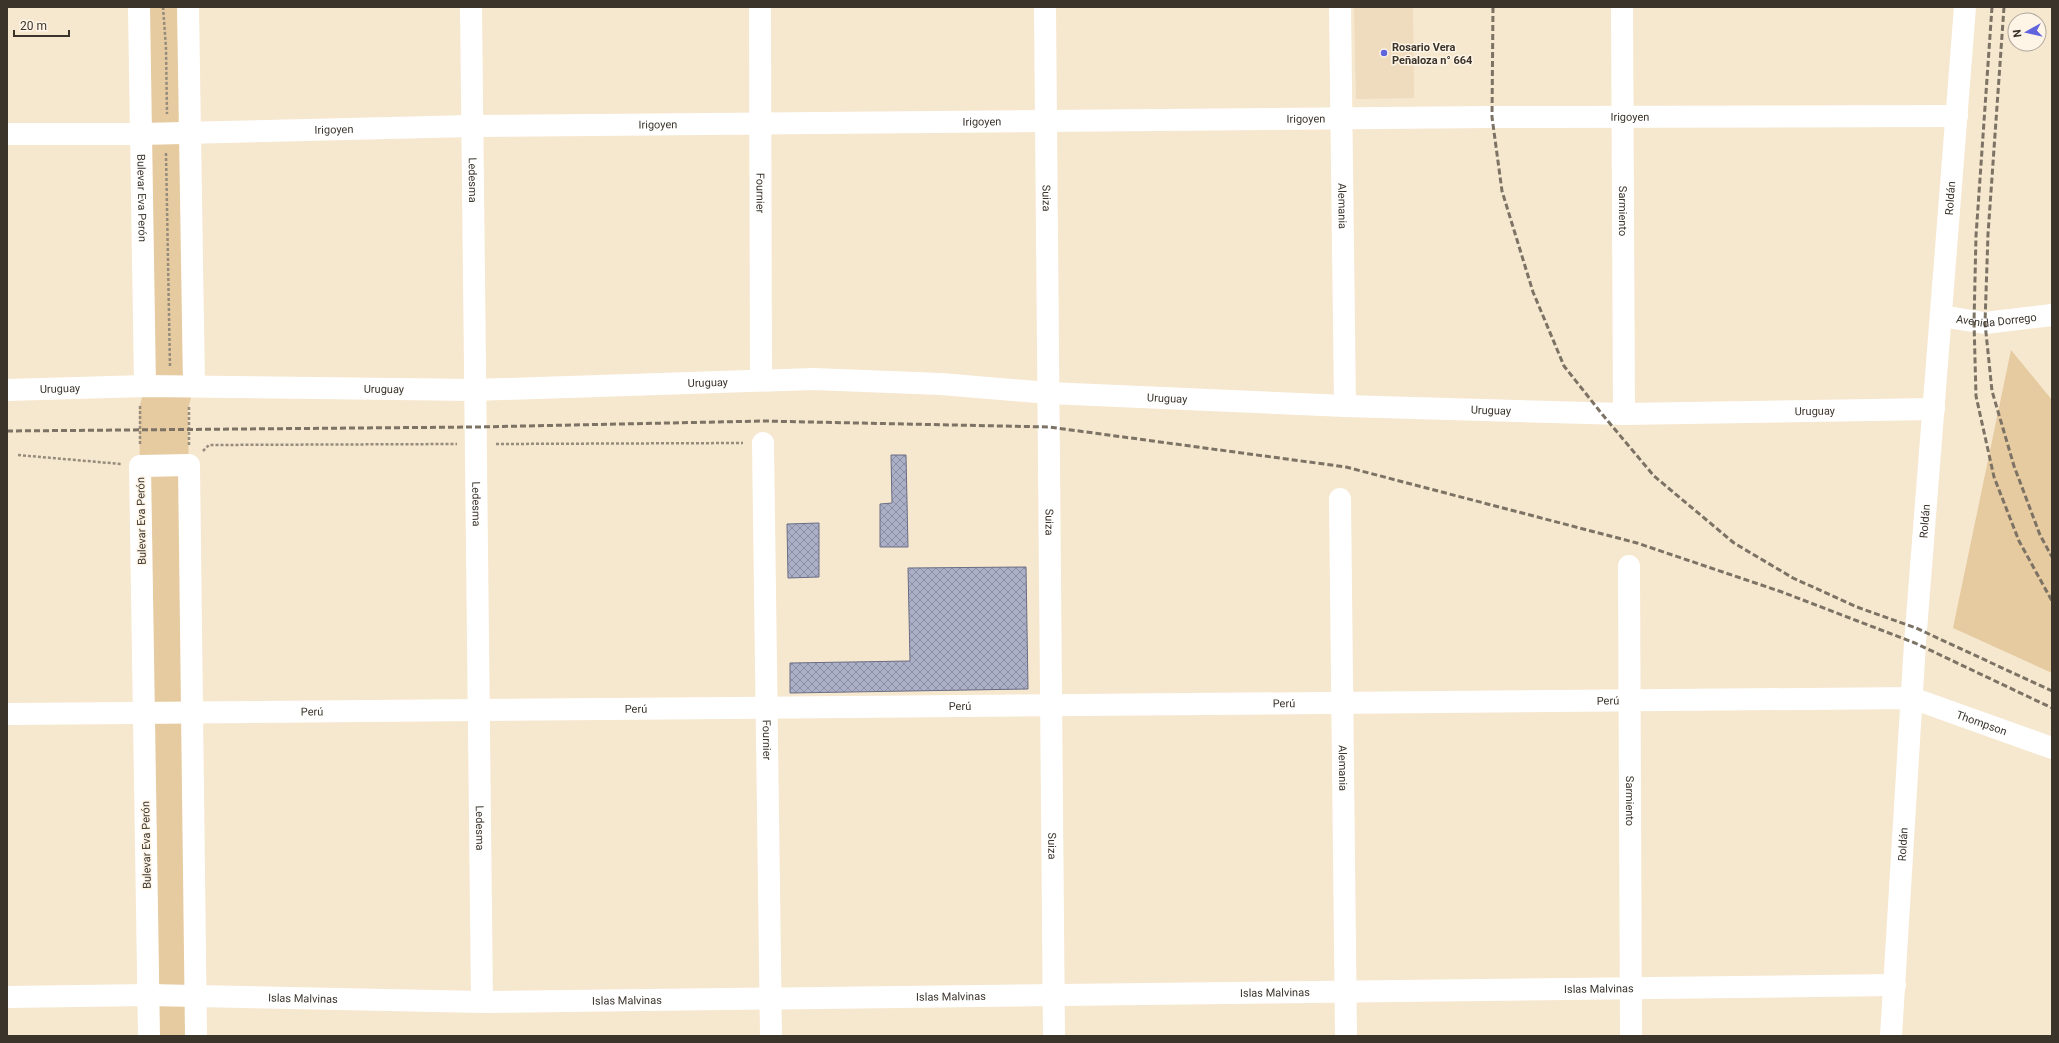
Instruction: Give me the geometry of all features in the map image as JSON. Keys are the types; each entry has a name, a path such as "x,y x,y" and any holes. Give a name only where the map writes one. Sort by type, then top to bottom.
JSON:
{"street":[{"name":"Bulevar Eva Perón","path":"139,7 145,386"},
{"path":"188,7 194,386"},
{"name":"Ledesma","path":"471,7 482,1002"},
{"name":"Fournier","path":"760,7 761,380"},
{"name":"Suiza","path":"1045,7 1054,1036"},
{"name":"Alemania","path":"1340,7 1345,406"},
{"name":"Sarmiento","path":"1622,7 1624,414"},
{"name":"Roldán","path":"1892,1036 1912,698 1965,7"},
{"name":"Irigoyen","path":"7,134 141,134 472,126 761,125 1622,117 1957,116"},
{"name":"Avenida Dorrego","path":"1941,316 1985,323 2052,315"},
{"name":"Uruguay","path":"7,390 194,386 475,390 813,379 941,384 1049,393 1345,406 1624,414 1934,409"},
{"name":"Fournier","path":"764,443 771,1036"},
{"path":"140,466 189,465 196,1036"},
{"name":"Bulevar Eva Perón","path":"140,466 149,1036"},
{"name":"Alemania","path":"1340,499 1346,1036"},
{"name":"Sarmiento","path":"1629,566 1631,1036"},
{"name":"Perú","path":"7,714 1912,698"},
{"name":"Thompson","path":"1912,698 2052,748"},
{"name":"Islas Malvinas","path":"7,997 148,995 482,1002 1896,984"}],"path":[{"path":"163,7 166,48 170,357 172,386"},
{"name":"Bulevar Eva Perón","path":"140,466 139,409 145,386"},
{"path":"189,465 188,409 194,386"},
{"path":"18,455 140,466"}],"shaded area":[{"path":"139,7 188,7 194,386 188,409 196,1036 149,1036 139,409 145,386"},
{"name":"Rosario Vera Peñaloza n° 664","path":"1354,7 1413,7 1414,98 1356,99"},
{"path":"2011,350 2052,400 2052,673 1953,628"}],"building":[{"path":"891,455 906,455 908,547 880,547 880,504 892,503"},
{"path":"819,523 819,577 788,578 787,524"},
{"path":"1026,567 1028,689 790,693 790,663 910,661 908,568"}],"railway":[{"path":"1493,7 1492,117 1502,191 1533,292 1564,366 1602,414 1654,476 1734,543 1793,578 1857,607 1916,628 2052,691"},
{"path":"1992,7 1976,236 1974,322 1976,396 1994,477 2019,541 2052,601"},
{"path":"2004,7 1988,234 1985,323 1992,391 2014,466 2040,535 2052,557"},
{"path":"7,431 475,427 763,421 1049,427 1346,467 1637,543 1782,592 1915,643 2052,708"}],"place":[{"name":"Rosario Vera Peñaloza n° 664","path":"1384,53"}]}
